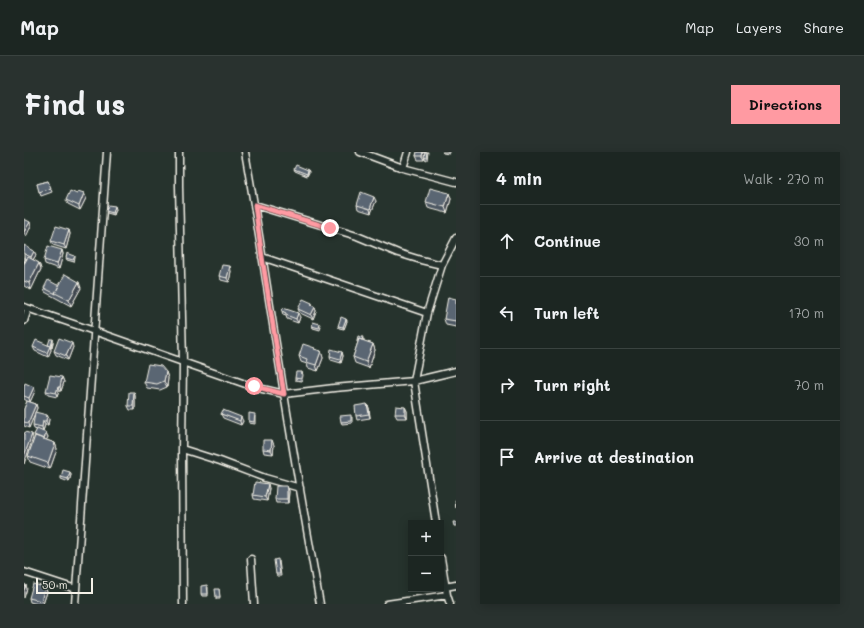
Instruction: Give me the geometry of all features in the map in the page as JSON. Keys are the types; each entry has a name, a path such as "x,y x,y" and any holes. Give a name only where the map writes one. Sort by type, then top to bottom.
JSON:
{"street":[{"path":"75,604 107,152"},
{"path":"180,152 179,186 183,362 183,604"},
{"path":"245,152 320,604"},
{"path":"360,152 403,168 456,182"},
{"path":"403,168 408,152"},
{"path":"255,205 357,236 398,253 442,265"},
{"path":"436,520 414,381 427,313 442,265 456,238"},
{"path":"262,257 427,313"},
{"path":"24,321 26,308 254,386 284,394 414,381 456,371"},
{"path":"182,450 220,461 265,478 300,488"},
{"path":"251,559 254,604"},
{"path":"24,572 76,589"},
{"path":"444,580 450,604"},
{"path":"445,587 456,585"},
{"path":"387,604 447,596"}],"building":[{"path":"417,152 423,152 422,156 416,156"},
{"path":"425,152 427,152 426,158 424,157"},
{"path":"296,165 308,170 307,174 294,169"},
{"path":"48,181 51,188 39,192 37,184"},
{"path":"430,188 449,193 445,207 426,202"},
{"path":"70,191 77,194 78,191 84,193 79,206 66,200"},
{"path":"361,192 374,197 370,209 357,205"},
{"path":"108,205 115,206 113,213 106,211"},
{"path":"24,219 30,222 24,232"},
{"path":"56,226 69,230 64,245 51,241"},
{"path":"24,245 34,251 31,257 24,254"},
{"path":"48,246 62,250 57,264 44,260"},
{"path":"67,253 75,256 73,260 66,258"},
{"path":"28,257 39,263 29,283 24,281 24,264"},
{"path":"222,265 230,266 227,278 219,276"},
{"path":"65,274 79,282 69,300 55,293"},
{"path":"48,280 59,286 55,293 56,294 44,288"},
{"path":"448,297 456,299 456,321 444,319"},
{"path":"303,299 312,303 311,305 315,307 311,315 298,309"},
{"path":"283,308 298,313 296,319 286,315 286,313 282,311"},
{"path":"341,317 346,319 343,327 338,326"},
{"path":"313,322 320,324 319,328 312,326"},
{"path":"358,336 363,337 362,340 357,340"},
{"path":"59,338 72,343 66,356 54,351"},
{"path":"50,339 53,339 51,346 48,345"},
{"path":"359,339 373,344 366,362 353,357"},
{"path":"36,340 50,346 47,353 33,347"},
{"path":"303,344 321,351 316,365 306,362 307,359 299,356"},
{"path":"331,349 342,352 340,359 330,356"},
{"path":"148,364 161,366 166,372 164,381 157,384 144,382"},
{"path":"296,372 302,372 301,379 295,378"},
{"path":"50,375 62,377 60,387 58,387 56,393 46,391"},
{"path":"25,383 34,387 29,398 24,396"},
{"path":"129,392 134,392 133,406 128,406"},
{"path":"27,401 36,404 28,423 24,422 24,409"},
{"path":"367,404 369,414 356,416 355,406"},
{"path":"396,406 405,407 405,414 395,414"},
{"path":"223,410 241,417 240,421 221,414"},
{"path":"35,412 47,415 46,421 43,421 42,427 33,425"},
{"path":"249,413 255,414 254,422 249,421"},
{"path":"351,415 351,421 341,422 340,416"},
{"path":"37,429 46,433 44,439 34,435"},
{"path":"25,432 32,434 24,456 24,435"},
{"path":"35,436 55,443 48,463 28,456"},
{"path":"263,440 272,440 271,450 263,449"},
{"path":"63,470 70,472 68,479 61,477"},
{"path":"255,482 268,484 265,497 253,495"},
{"path":"276,486 287,486 287,499 275,499"},
{"path":"278,559 280,574 276,574 274,560"},
{"path":"33,584 45,587 41,601 29,598"},
{"path":"207,585 208,594 201,594 201,586"},
{"path":"215,589 219,589 220,597 216,597"}],"route":[{"path":"254,386 284,394 255,205 330,228"}]}
